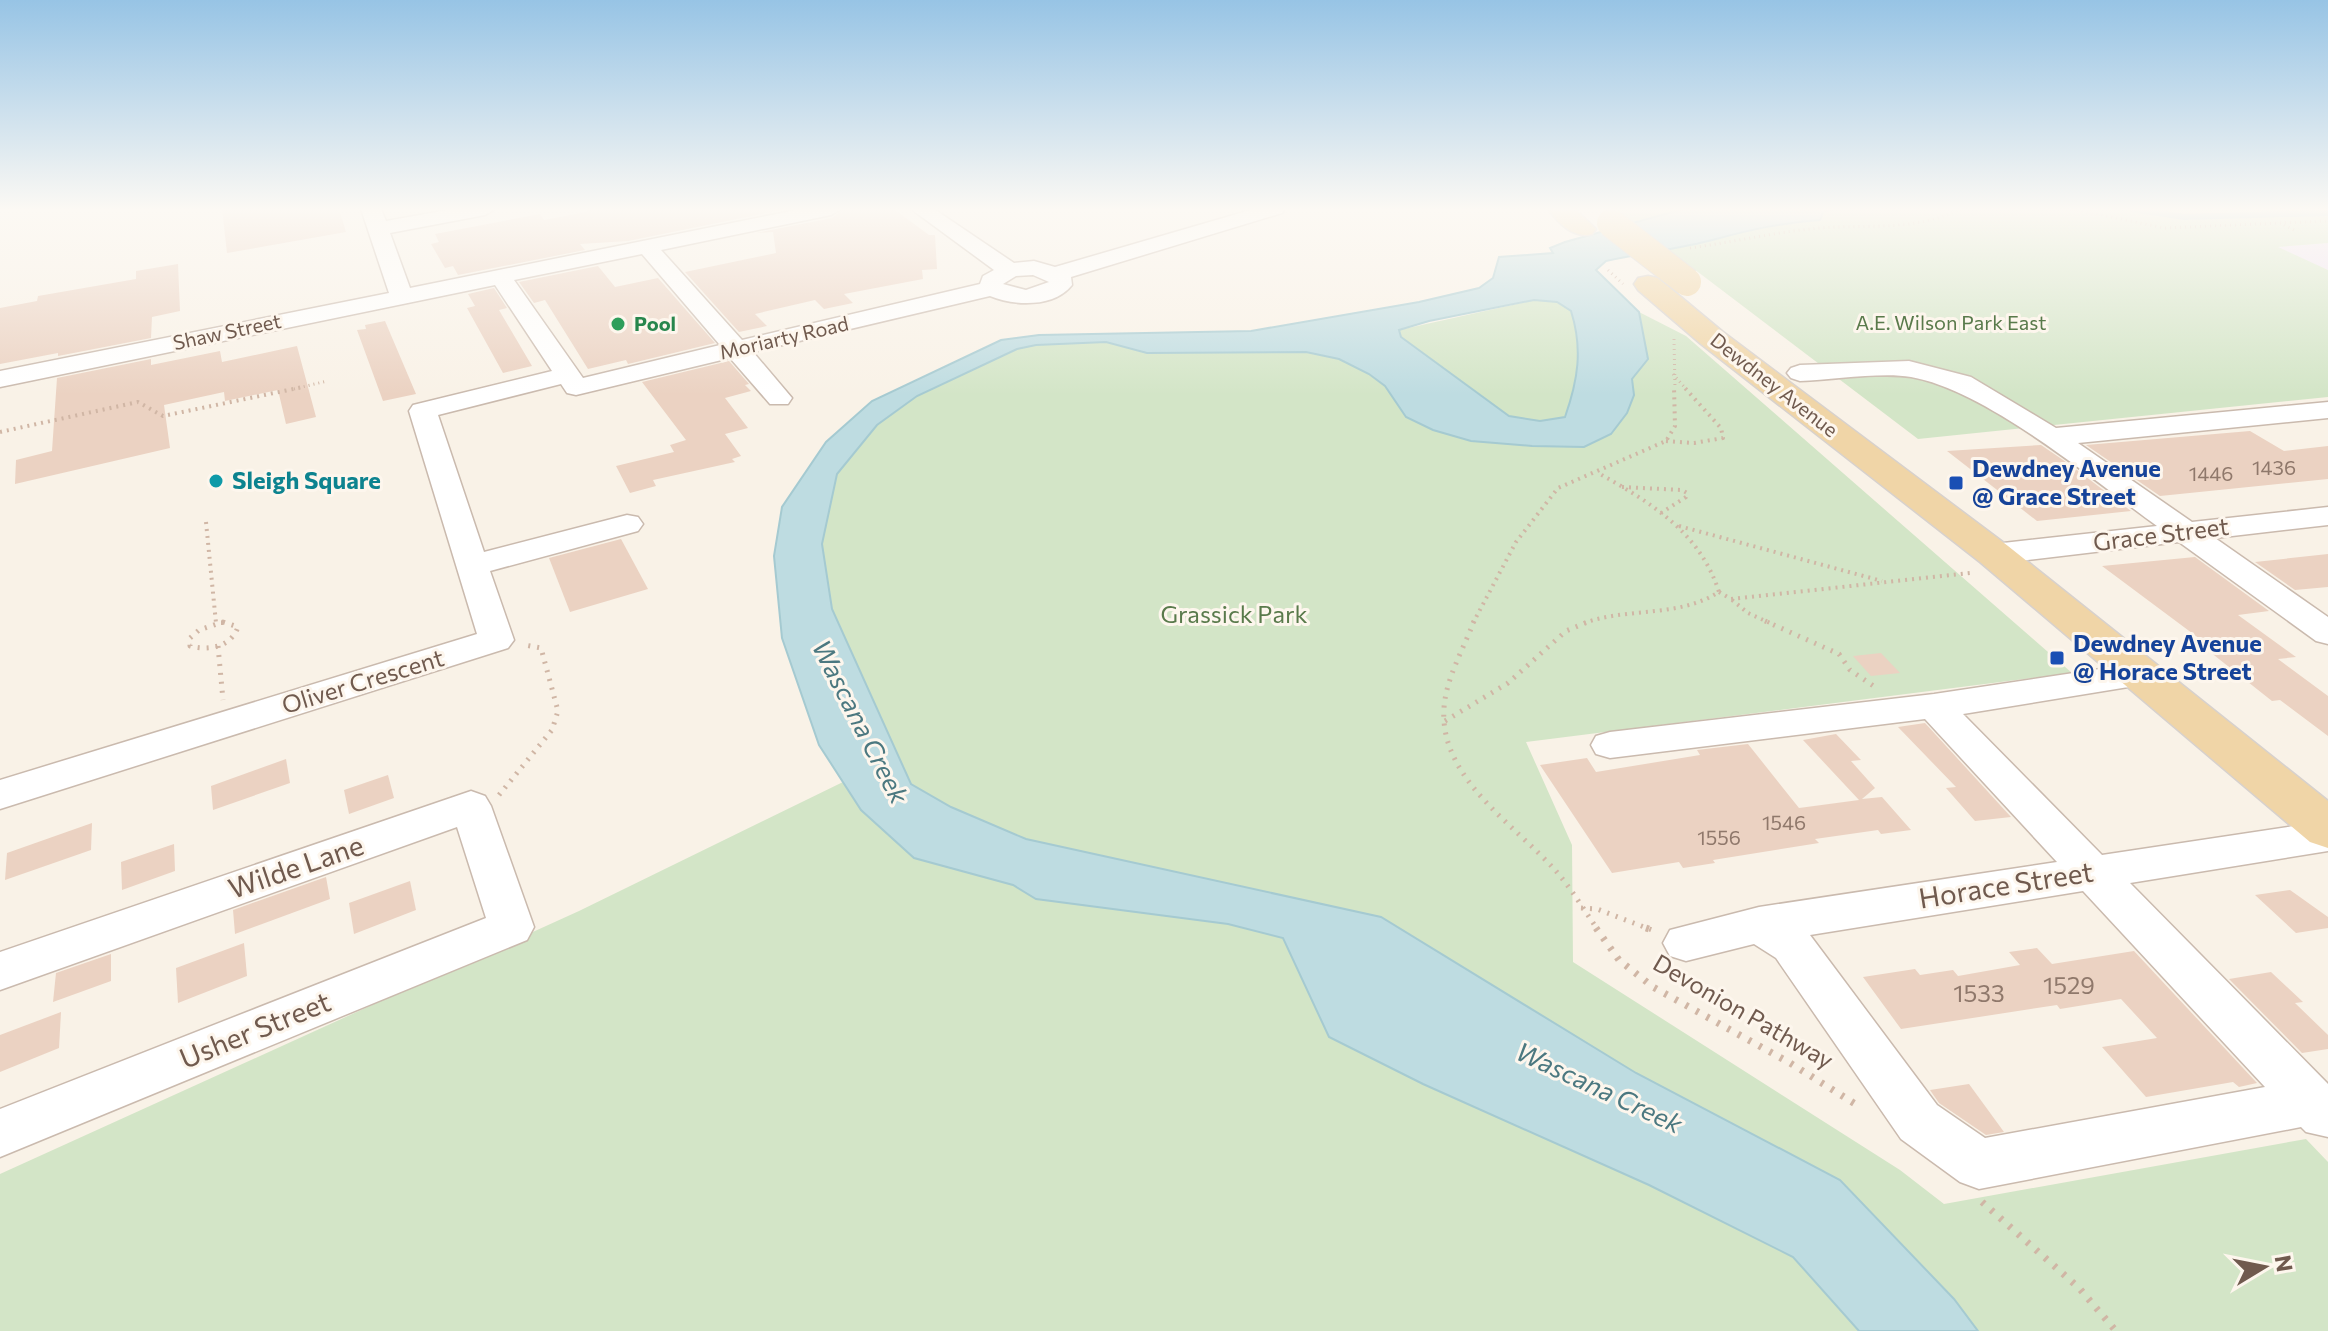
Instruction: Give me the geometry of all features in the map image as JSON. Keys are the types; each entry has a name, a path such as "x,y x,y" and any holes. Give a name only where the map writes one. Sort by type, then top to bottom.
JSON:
{"main road":[{"name":"Dewdney Avenue","path":"1628,271 1636,284 1712,338 1983,564 2140,675 2328,829"},
{"name":"Dewdney Avenue","path":"1671,271 1800,373 1983,564"}],"street":[{"path":"393,271 401,295"},
{"name":"Shaw Street","path":"0,381 524,271"},
{"path":"668,271 779,398"},
{"path":"992,271 1001,279"},
{"name":"Moriarty Road","path":"470,566 423,411 736,350 1025,271"},
{"name":"Moriarty Road","path":"1046,271 1057,274 1067,271"},
{"path":"500,276 571,381"},
{"path":"1800,373 1909,369 1962,383 2051,437 2328,633"},
{"path":"2051,437 2328,410"},
{"name":"Grace Street","path":"1983,564 2183,533 2328,516"},
{"path":"496,640 470,566 627,524"},
{"name":"Oliver Crescent","path":"0,795 496,640"},
{"path":"1610,745 1920,707 2140,675"},
{"path":"1920,707 2091,872 2320,1111"},
{"name":"Usher Street","path":"0,1133 511,927 471,806"},
{"name":"Wilde Lane","path":"0,971 471,806"},
{"name":"Horace Street","path":"1686,943 1759,925 2328,836"},
{"path":"1759,925 1792,945 1919,1122 1979,1164 2320,1111"}],"path":[{"path":"1610,271 1636,284"},
{"path":"1666,441 1675,426 1677,412 1673,330"},
{"path":"1666,441 1723,438 1723,433 1673,373"},
{"path":"0,432 138,402 163,416 193,412 327,381"},
{"name":"Devonion Pathway","path":"1666,441 1558,488 1508,554 1458,658 1444,707 1456,764 1470,785 1556,871 1619,960 1653,987 1801,1069 1871,1115"},
{"path":"1598,473 1677,526 1707,560 1717,578 1719,592"},
{"path":"1621,487 1682,490 1687,493 1686,497 1661,513"},
{"path":"206,522 216,623"},
{"path":"1677,526 1887,582"},
{"path":"1731,599 1887,582 1983,564"},
{"path":"1445,721 1509,683 1557,634 1571,627 1630,612 1702,603 1719,592"},
{"path":"1719,592 1748,613 1839,654 1850,670 1920,707"},
{"path":"230,622 239,630 218,646 201,649 188,642 199,630 216,623 230,622"},
{"path":"471,806 500,794 552,730 558,711 541,648 496,640"},
{"path":"218,646 225,725"},
{"path":"1580,908 1597,909 1686,943"},
{"path":"1973,1195 2079,1288 2116,1331"}],"green space":[{"name":"A.E. Wilson Park East","path":"1697,271 2328,271 2328,397 1918,439"},
{"path":"1535,300 1557,302 1571,311 1575,325 1577,364 1565,417 1541,421 1509,416 1401,337 1399,330"},
{"name":"Grassick Park","path":"1639,312 1686,336 2072,673 1526,742 1572,845 1573,962 1900,1170 1944,1204 2306,1139 2328,1162 2328,1331 1978,1331 1954,1299 1840,1180 1636,1073 1381,917 1026,839 951,807 910,784 832,609 822,543 837,474 877,425 917,396 1017,349 1036,345 1106,342 1147,353 1306,352 1339,359 1369,374 1385,386 1406,417 1433,430 1471,441 1532,446 1634,395 1632,379 1648,359"},
{"path":"843,782 861,810 914,858 1013,885 1036,899 1228,924 1283,938 1329,1037 1649,1185 1793,1257 1859,1331 0,1331 0,1174 579,911"}],"water":[{"name":"Wascana Creek","path":"1495,271 1597,271 1639,312 1648,359 1632,379 1634,395 1627,413 1611,434 1584,447 1471,441 1433,430 1406,417 1385,386 1339,359 1306,352 1147,353 1106,342 1036,345 1017,349 917,396 877,425 837,474 822,544 832,609 911,784 951,807 1026,839 1381,917 1636,1073 1840,1180 1954,1299 1978,1331 1859,1331 1793,1257 1649,1185 1423,1084 1329,1037 1283,938 1228,924 1036,899 1013,885 914,858 861,810 819,745 782,638 774,556 782,507 826,442 872,401 1001,340 1039,335 1251,331 1419,302 1479,288 1493,278","holes":["1534,300 1557,302 1571,311 1578,351 1573,390 1565,417 1540,421 1509,416 1401,337 1399,330"]}],"building":[{"path":"136,271 178,271 180,311 152,317 151,338 0,364 0,308 37,301 38,296 136,279"},
{"path":"456,271 478,271 458,275"},
{"path":"573,271 602,271 615,287 658,278 715,343 628,364 626,360 588,369 545,300 534,303 519,282"},
{"path":"922,271 923,279 844,294 853,303 824,309 815,300 755,314 767,326 739,332 685,272"},
{"path":"494,288 507,308 499,310 532,366 503,373 467,308 475,306 468,294"},
{"path":"385,321 416,394 383,401 357,330"},
{"path":"297,346 316,417 286,424 278,390 225,401 224,392 164,405 170,448 15,484 16,460 52,451 57,378 151,359 151,365 220,351 222,362"},
{"path":"729,361 749,384 745,385 751,391 725,398 748,428 725,434 741,456 732,459 735,462 653,480 656,486 630,493 616,466 674,452 670,445 686,440 642,382"},
{"path":"2250,431 2284,451 2328,446 2328,479 2160,496 2086,445"},
{"path":"2041,445 2131,511 2037,521 1947,451"},
{"path":"621,539 648,589 570,612 549,558"},
{"path":"2328,554 2328,587 2295,590 2255,562"},
{"path":"2195,557 2269,611 2238,615 2296,657 2278,659 2328,696 2328,736 2280,700 2272,701 2205,648 2212,648 2102,566"},
{"path":"1881,653 1900,673 1871,676 1853,656"},
{"path":"1925,723 2011,817 1975,821 1946,788 1956,787 1898,727"},
{"path":"1836,734 1861,760 1851,761 1875,788 1862,799 1882,797 1911,830 1881,834 1878,830 1815,839 1819,843 1713,860 1715,863 1683,868 1679,862 1612,873 1540,765 1587,758 1596,772 1700,755 1697,750 1748,744 1799,808 1859,800 1803,740"},
{"path":"286,759 290,783 213,810 211,786"},
{"path":"388,775 394,798 349,814 344,790"},
{"path":"92,823 91,850 5,880 7,853"},
{"path":"174,844 175,871 122,890 121,862"},
{"path":"326,877 330,899 235,934 233,910"},
{"path":"410,881 416,910 354,934 349,903"},
{"path":"2290,890 2328,917 2328,928 2296,933 2255,895"},
{"path":"244,943 247,976 178,1003 176,968"},
{"path":"2037,948 2052,964 2134,951 2257,1083 2239,1087 2233,1082 2146,1097 2102,1047 2157,1038 2121,999 2060,1009 2057,1005 1901,1029 1863,977 1915,969 1920,975 1953,970 1958,976 2020,965 2009,952"},
{"path":"111,954 111,981 53,1002 56,973"},
{"path":"2271,972 2303,1002 2295,1003 2328,1035 2328,1049 2302,1053 2229,979"},
{"path":"61,1012 59,1048 0,1072 0,1035"},
{"path":"1969,1084 2004,1132 1986,1135 1939,1103 1930,1090"}],"place":[{"name":"Pool","path":"618,324"},
{"name":"Sleigh Square","path":"216,481"},
{"name":"Dewdney Avenue @ Grace Street","path":"1956,483"},
{"name":"Dewdney Avenue @ Horace Street","path":"2057,658"}]}
